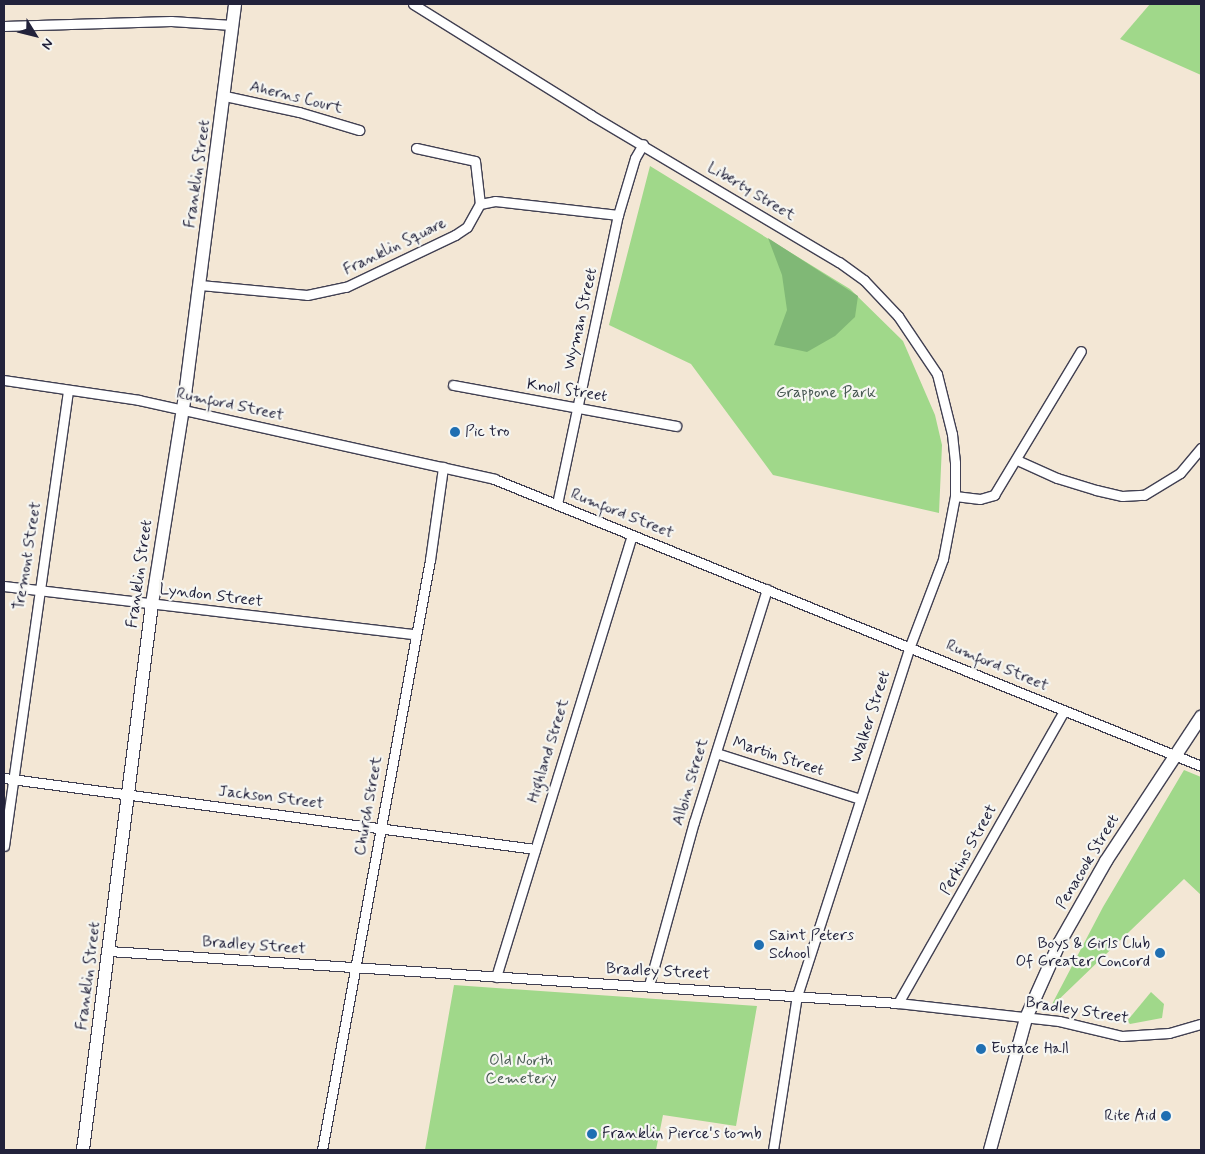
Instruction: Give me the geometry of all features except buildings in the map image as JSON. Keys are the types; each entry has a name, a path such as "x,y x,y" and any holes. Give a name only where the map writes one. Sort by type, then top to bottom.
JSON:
{"street":[{"name":"Franklin Street","path":"83,1150 152,604 200,285 235,4"},
{"name":"Liberty Street","path":"413,4 839,262 864,280 898,316 937,374 952,434 955,496"},
{"path":"4,26 171,21 232,25"},
{"name":"Aherns Court","path":"224,96 299,112 359,130"},
{"name":"Wyman Street","path":"557,504 618,215 635,158 643,144"},
{"path":"416,148 475,161 480,204 495,201 618,215"},
{"name":"Franklin Square","path":"200,285 307,295 346,287 455,235 467,227 480,204"},
{"path":"955,496 980,499 994,495 1017,460 1080,351"},
{"name":"Rumford Street","path":"4,380 182,409 494,479 910,646 1201,766"},
{"name":"Knoll Street","path":"453,385 676,426"},
{"name":"Tremont Street","path":"4,846 8,779 68,390"},
{"path":"1017,460 1057,478 1096,490 1122,496 1144,495 1180,473 1201,448"},
{"name":"Church Street","path":"322,1150 354,967 382,827 414,634 430,560 443,467"},
{"name":"Walker Street","path":"772,1150 798,995 910,646 940,571 955,496"},
{"name":"Highland Street","path":"496,977 632,535"},
{"name":"Lyndon Street","path":"4,586 414,634"},
{"name":"Albin Street","path":"649,985 766,589"},
{"name":"Perkins Street","path":"898,1003 1064,711"},
{"name":"Penacook Street","path":"990,1150 1026,1018 1056,950 1088,890 1201,716"},
{"name":"Martin Street","path":"716,753 860,799"},
{"name":"Jackson Street","path":"8,779 382,827 535,849"},
{"name":"Bradley Street","path":"109,952 649,985 898,1003 1058,1021 1122,1036 1169,1033 1201,1024"}],"green space":[{"path":"1150,4 1201,4 1201,75 1120,39"},
{"name":"Grappone Park","path":"650,166 850,289 903,341 935,415 942,445 939,513 773,475 691,364 609,325"},
{"path":"768,238 858,296 855,317 835,336 807,352 774,345 787,310 782,275"},
{"path":"1184,770 1201,777 1201,895 1184,879 1050,1008 1103,907"},
{"name":"Old North Cemetery","path":"454,985 757,1006 736,1126 663,1115 656,1150 425,1150"},
{"path":"1151,992 1164,1004 1162,1018 1130,1024 1127,1021"}],"place":[{"name":"Pic tro","path":"455,432"},
{"name":"Saint Peters School","path":"759,945"},
{"name":"Boys & Girls Club Of Greater Concord","path":"1160,953"},
{"name":"Eustace Hall","path":"981,1049"},
{"name":"Rite Aid","path":"1166,1116"},
{"name":"Franklin Pierce's tomb","path":"592,1134"}]}
